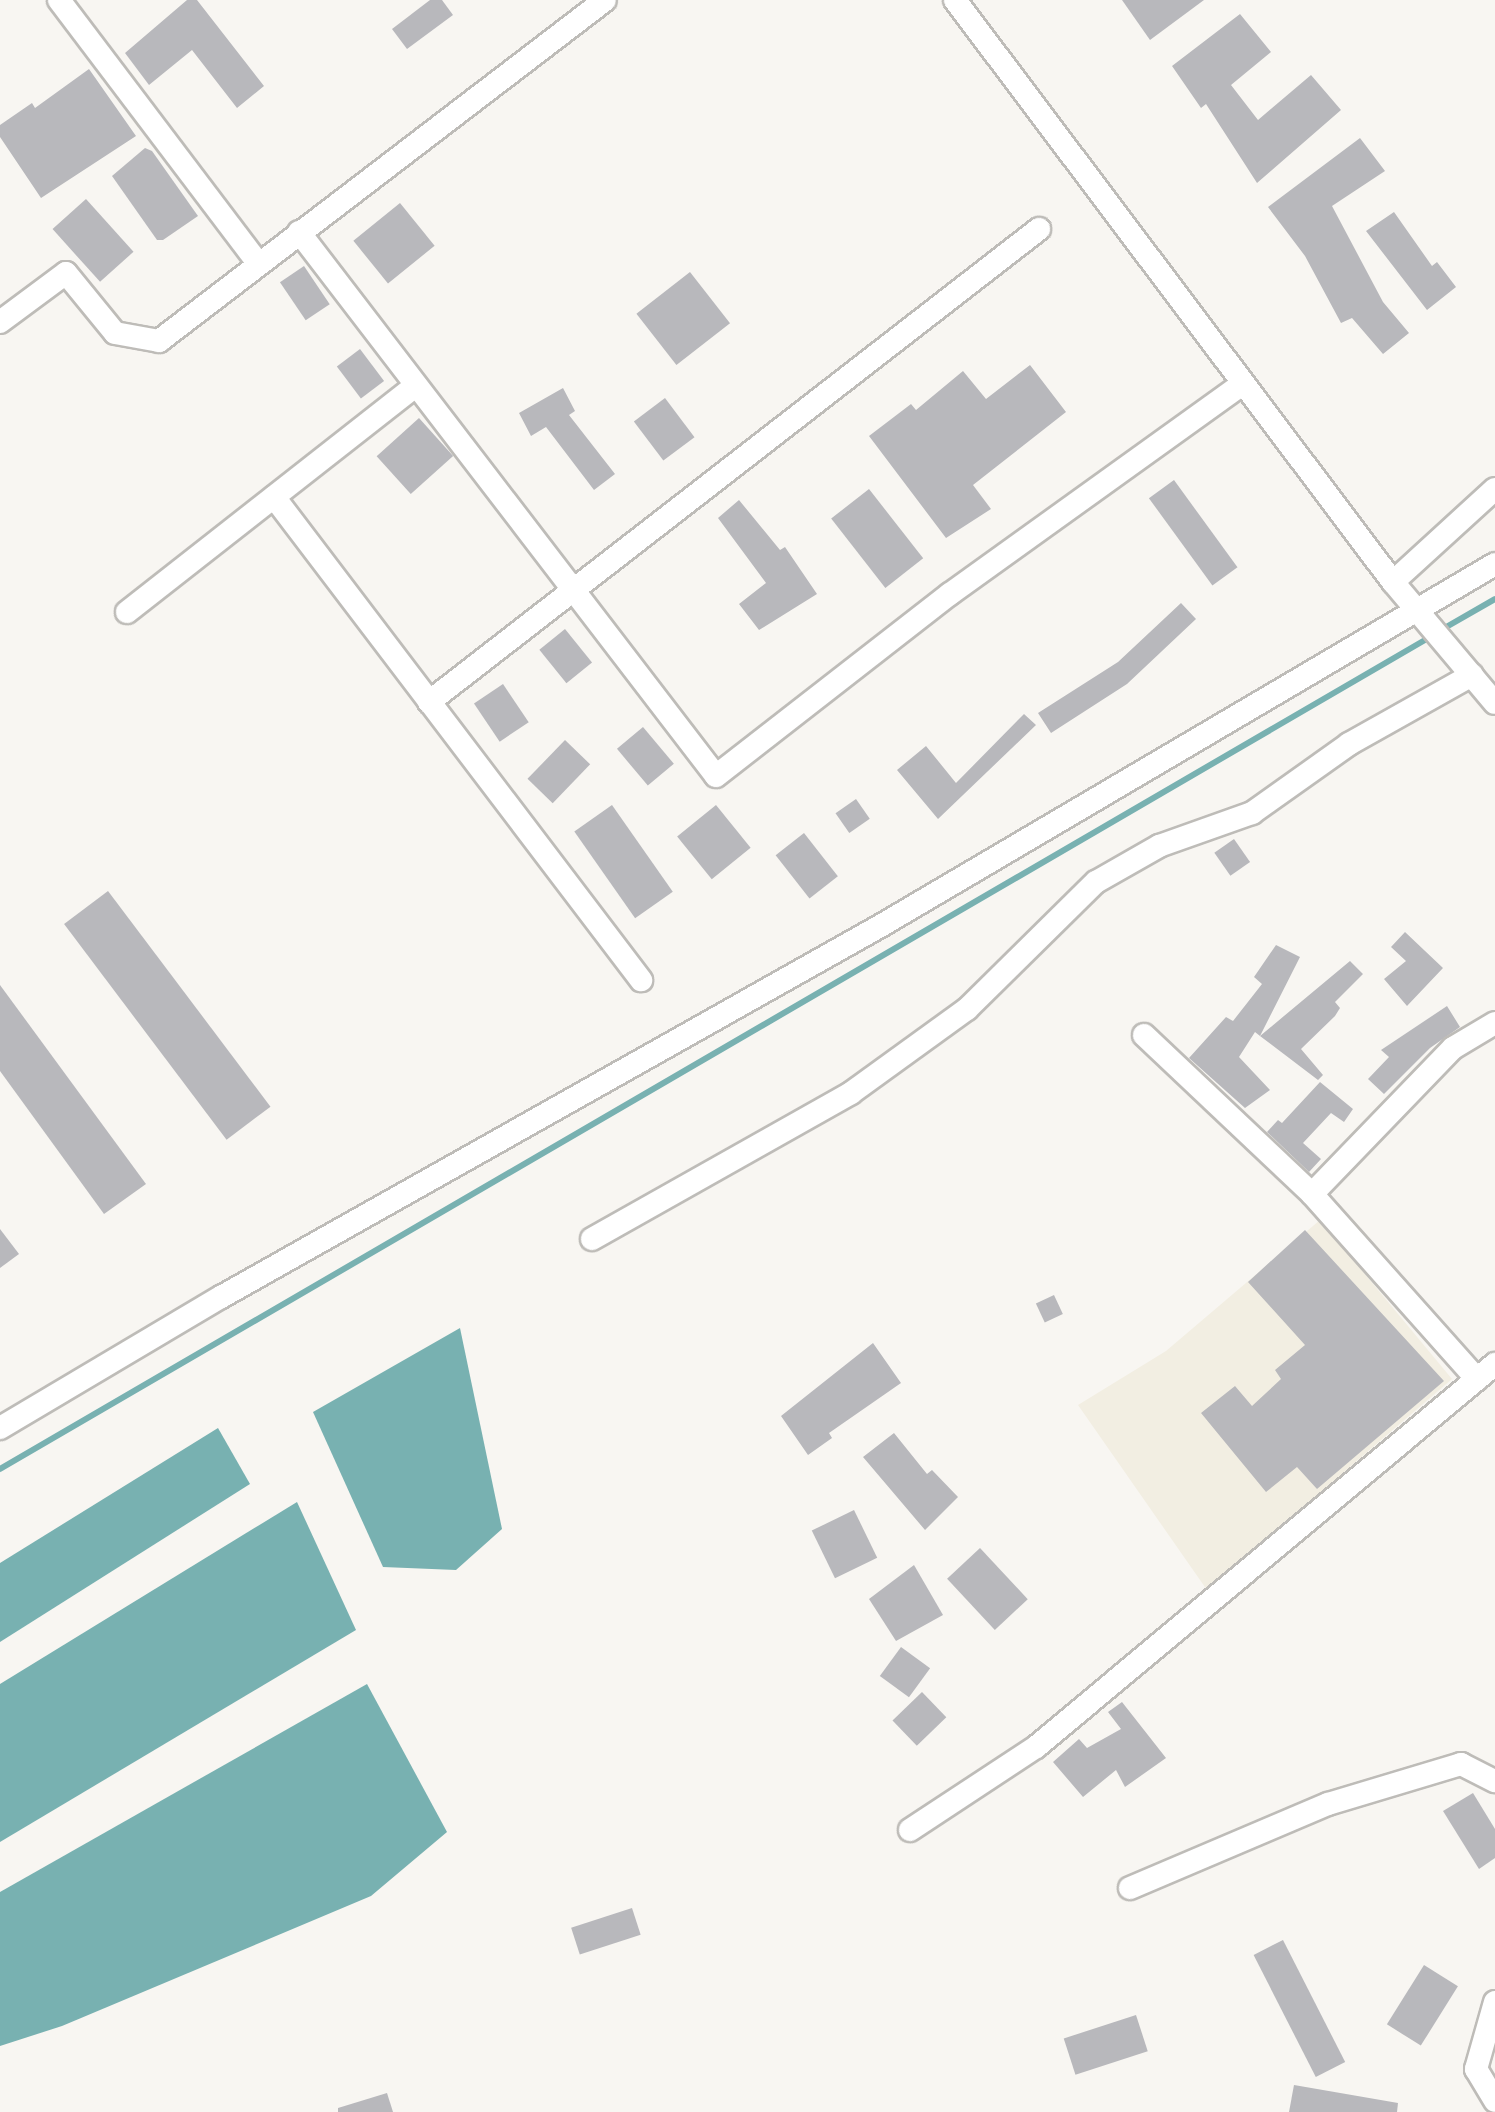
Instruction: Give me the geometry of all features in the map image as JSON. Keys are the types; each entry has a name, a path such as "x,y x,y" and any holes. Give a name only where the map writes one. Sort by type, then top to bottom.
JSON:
{"street":[{"path":"59,0 258,263"},
{"path":"0,322 66,273 115,333 159,341 605,0"},
{"path":"955,0 1415,611 1495,703"},
{"path":"429,702 574,593 1039,229"},
{"path":"299,232 716,776 950,594 1242,384"},
{"path":"127,612 416,385"},
{"path":"1393,582 1495,489"},
{"path":"274,497 641,980"},
{"path":"0,1428 221,1297 882,925 1495,564"},
{"path":"592,1239 864,1084 967,1009 1096,882 1159,846 1252,813 1349,744 1472,675"},
{"path":"1312,1194 1453,1048 1495,1023"},
{"path":"1144,1035 1312,1194 1477,1379"},
{"path":"910,1830 1036,1747 1495,1364"},
{"path":"1130,1888 1328,1804 1461,1764 1495,1781"},
{"path":"1495,2002 1476,2069 1495,2101"}],"shaded area":[{"path":"1320,1220 1452,1379 1207,1590 1078,1405 1166,1351"}],"water":[{"path":"460,1328 502,1529 456,1570 383,1567 313,1412"},
{"path":"218,1428 250,1484 0,1642 0,1563"},
{"path":"297,1502 356,1630 0,1842 0,1684"},
{"path":"367,1684 447,1832 371,1896 62,2026 0,2046 0,1892"}],"building":[{"path":"187,0 197,0 264,86 237,108 192,50 149,85 125,53"},
{"path":"430,0 442,0 453,15 407,49 392,29"},
{"path":"1122,0 1204,0 1150,40"},
{"path":"1240,14 1271,52 1231,85 1258,120 1311,75 1341,110 1257,183 1206,104 1201,108 1172,66"},
{"path":"89,69 136,136 41,198 0,137 0,125 32,103 35,108"},
{"path":"1360,138 1385,171 1332,206 1383,302 1409,333 1383,354 1352,318 1341,323 1305,256 1268,207"},
{"path":"145,148 152,151 198,216 163,240 157,240 112,176"},
{"path":"86,199 134,252 100,282 53,229"},
{"path":"400,203 435,246 388,284 353,241"},
{"path":"1394,212 1432,266 1437,262 1456,287 1427,310 1366,231"},
{"path":"304,266 330,304 306,320 280,282"},
{"path":"690,272 730,323 676,365 636,314"},
{"path":"360,349 384,381 361,398 337,366"},
{"path":"1030,365 1066,412 973,485 991,509 946,538 869,436 911,404 916,410 963,371 986,399"},
{"path":"563,388 575,411 569,415 615,474 594,490 546,427 531,436 519,413"},
{"path":"665,398 694,437 663,461 634,421"},
{"path":"419,418 453,456 411,494 377,456"},
{"path":"1174,480 1237,567 1212,586 1149,498"},
{"path":"869,489 923,558 885,588 831,519"},
{"path":"739,500 780,550 785,547 817,594 759,630 739,604 766,583 718,518"},
{"path":"1181,603 1196,619 1127,684 1051,733 1038,713 1118,662"},
{"path":"565,629 592,662 566,683 539,650"},
{"path":"503,684 529,722 500,742 474,704"},
{"path":"1024,714 1036,725 938,819 897,770 926,746 956,783"},
{"path":"643,727 674,764 648,786 617,749"},
{"path":"565,740 590,764 553,803 527,779"},
{"path":"856,799 870,819 849,833 836,813"},
{"path":"612,805 673,892 635,918 574,831"},
{"path":"716,805 751,848 712,879 677,836"},
{"path":"804,833 838,876 809,899 776,855"},
{"path":"1234,839 1250,862 1230,876 1214,853"},
{"path":"108,891 270,1107 227,1140 64,924"},
{"path":"1405,932 1443,968 1407,1006 1384,979 1406,961 1391,947"},
{"path":"1276,945 1300,957 1260,1036 1255,1032 1239,1057 1270,1090 1245,1108 1189,1058 1226,1017 1233,1021 1262,984 1254,977"},
{"path":"1350,961 1363,974 1335,1002 1340,1008 1335,1016 1301,1049 1323,1075 1318,1080 1260,1036"},
{"path":"0,985 146,1184 104,1214 0,1071"},
{"path":"1447,1006 1460,1027 1430,1048 1384,1094 1368,1079 1389,1057 1381,1050"},
{"path":"1320,1082 1353,1109 1344,1122 1331,1113 1303,1143 1321,1159 1309,1172 1267,1132 1278,1120 1282,1123"},
{"path":"0,1229 19,1254 0,1268"},
{"path":"1305,1230 1444,1381 1317,1489 1297,1467 1266,1492 1201,1413 1235,1386 1252,1406 1281,1379 1275,1370 1305,1345 1248,1282"},
{"path":"1054,1295 1063,1314 1045,1322 1036,1303"},
{"path":"873,1343 901,1383 829,1433 832,1438 808,1455 781,1416"},
{"path":"894,1433 927,1474 932,1470 958,1497 925,1530 863,1457"},
{"path":"854,1510 877,1558 835,1578 812,1531"},
{"path":"980,1548 1028,1599 995,1630 947,1579"},
{"path":"914,1565 943,1615 896,1641 869,1599"},
{"path":"901,1647 930,1668 909,1697 880,1676"},
{"path":"922,1692 946,1717 917,1746 893,1720"},
{"path":"1122,1702 1166,1758 1125,1787 1116,1770 1083,1797 1053,1762 1079,1739 1087,1748 1121,1729 1108,1712"},
{"path":"1473,1793 1495,1829 1495,1858 1479,1869 1443,1811"},
{"path":"632,1908 641,1935 580,1954 571,1928"},
{"path":"1283,1940 1345,2062 1316,2077 1254,1955"},
{"path":"1424,1965 1458,1986 1421,2046 1387,2024"},
{"path":"1136,2015 1148,2051 1075,2075 1064,2038"},
{"path":"1294,2085 1398,2103 1397,2112 1289,2112"},
{"path":"387,2093 393,2112 338,2112 338,2108"}],"waterway":[{"path":"1441,630 1495,599"},
{"path":"0,1469 1432,636"}]}
